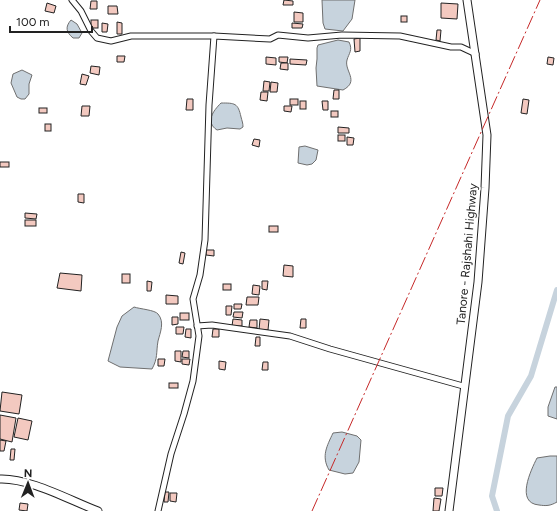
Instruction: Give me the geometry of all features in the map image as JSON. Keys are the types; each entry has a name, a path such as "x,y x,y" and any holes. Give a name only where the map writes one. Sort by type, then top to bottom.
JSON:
{"main road":[{"name":"Tanore - Rajshahi Highway","path":"449,511 478,282 485,188 487,135 467,0"},
{"path":"0,479 9,478 39,486 98,511"}],"street":[{"path":"72,0 81,11 90,31 97,38 111,41 131,36 270,38 278,35 288,35 298,38 342,35 400,36 451,47 461,47 476,54"},
{"path":"158,511 171,454 193,381 199,336 193,299 200,275 205,240 209,105 214,36"},
{"path":"197,326 212,325 290,336 330,349 464,386"}],"shaded area":[{"path":"322,0 355,0 352,19 343,31 325,29 323,23"},
{"path":"71,20 77,24 82,33 79,38 73,38 68,32 67,27"},
{"path":"338,40 349,42 350,45 351,49 347,64 351,79 350,83 348,87 343,90 317,86 316,68 318,45"},
{"path":"22,70 32,75 29,84 29,94 25,99 17,97 11,83 13,74"},
{"path":"221,103 230,103 237,106 240,112 243,127 240,129 227,128 217,130 213,127 211,120 213,113"},
{"path":"305,146 318,150 316,160 312,164 307,165 298,163 299,147"},
{"path":"134,307 156,313 161,320 156,358 152,369 120,367 108,361 117,327 122,316"},
{"path":"555,387 557,387 557,419 548,416 548,407"},
{"path":"342,432 357,436 361,440 359,462 353,473 345,474 329,470 325,460 327,447 333,433"},
{"path":"557,456 557,502 546,506 532,503 526,492 531,470 537,458"}],"building":[{"path":"284,0 293,1 293,5 283,5"},
{"path":"91,1 97,1 97,9 90,9"},
{"path":"47,3 56,6 54,13 45,11"},
{"path":"441,3 458,4 457,19 441,18"},
{"path":"108,6 117,6 118,14 108,14"},
{"path":"294,12 303,13 303,22 294,22"},
{"path":"401,16 407,16 407,22 401,22"},
{"path":"91,20 98,20 98,28 91,28"},
{"path":"117,22 122,23 122,34 117,34"},
{"path":"102,23 108,24 107,32 102,32"},
{"path":"292,23 303,24 302,28 292,28"},
{"path":"437,30 441,30 440,41 436,40"},
{"path":"360,38 360,51 355,52 354,39"},
{"path":"117,56 125,56 124,62 117,62"},
{"path":"266,57 276,58 276,65 266,64"},
{"path":"279,57 288,57 287,63 279,62"},
{"path":"548,57 554,58 553,65 547,64"},
{"path":"290,59 307,60 306,65 290,64"},
{"path":"281,63 288,63 288,70 280,69"},
{"path":"91,66 100,67 99,75 90,73"},
{"path":"82,74 89,76 86,85 80,84"},
{"path":"264,81 270,82 269,91 263,91"},
{"path":"271,82 278,83 277,92 270,92"},
{"path":"334,90 339,90 339,99 333,99"},
{"path":"261,92 268,92 267,101 260,100"},
{"path":"187,99 193,99 193,110 186,110"},
{"path":"290,99 298,99 298,105 290,105"},
{"path":"523,99 529,100 527,114 521,113"},
{"path":"300,101 306,101 306,109 300,109"},
{"path":"322,101 328,101 328,110 323,110"},
{"path":"82,106 90,106 89,116 81,116"},
{"path":"284,106 292,106 291,112 284,111"},
{"path":"39,108 47,108 47,113 39,113"},
{"path":"331,111 338,111 338,117 331,117"},
{"path":"45,124 51,124 51,131 45,131"},
{"path":"338,127 349,128 349,133 338,133"},
{"path":"338,135 345,135 345,141 338,141"},
{"path":"347,137 354,138 353,145 347,145"},
{"path":"254,139 260,140 259,147 252,145"},
{"path":"0,162 9,162 9,167 0,167"},
{"path":"78,194 84,194 84,203 78,202"},
{"path":"25,213 37,214 36,219 25,218"},
{"path":"25,220 36,220 36,226 25,226"},
{"path":"269,226 278,226 278,232 269,232"},
{"path":"206,250 214,250 214,256 206,255"},
{"path":"181,252 185,253 183,264 179,263"},
{"path":"284,265 293,266 293,277 283,276"},
{"path":"60,273 82,275 81,291 57,288"},
{"path":"122,274 130,274 130,283 122,283"},
{"path":"147,281 152,282 151,291 147,291"},
{"path":"262,281 268,281 267,290 262,289"},
{"path":"223,284 231,284 231,290 223,290"},
{"path":"253,285 260,286 259,295 252,294"},
{"path":"166,295 178,296 178,304 166,304"},
{"path":"247,297 259,297 258,305 246,305"},
{"path":"234,304 242,304 241,309 234,309"},
{"path":"226,306 232,306 231,315 226,315"},
{"path":"234,312 243,312 242,318 233,317"},
{"path":"180,313 189,313 189,320 180,320"},
{"path":"172,317 178,317 178,324 172,325"},
{"path":"233,319 242,320 242,326 232,326"},
{"path":"260,319 269,320 268,330 259,330"},
{"path":"301,319 306,319 306,328 300,328"},
{"path":"250,320 257,320 257,328 249,327"},
{"path":"176,327 184,327 183,334 176,334"},
{"path":"186,329 191,329 191,338 185,337"},
{"path":"213,329 219,329 219,337 212,337"},
{"path":"256,337 260,337 260,346 255,346"},
{"path":"175,351 181,351 181,362 175,361"},
{"path":"183,351 189,351 189,358 182,357"},
{"path":"158,359 165,359 164,366 158,366"},
{"path":"182,359 190,359 189,365 182,364"},
{"path":"219,361 226,362 225,370 219,369"},
{"path":"263,362 268,362 268,370 262,370"},
{"path":"169,383 178,383 178,388 169,388"},
{"path":"2,392 22,395 19,414 0,411"},
{"path":"0,415 16,418 12,442 0,439"},
{"path":"18,418 32,421 28,440 14,437"},
{"path":"0,440 6,441 4,451 0,451"},
{"path":"11,449 15,449 14,460 10,460"},
{"path":"435,488 443,488 442,496 435,496"},
{"path":"165,492 169,492 168,502 164,502"},
{"path":"170,493 177,493 176,502 170,501"},
{"path":"434,498 441,499 439,511 433,511"},
{"path":"20,503 28,504 27,511 19,510"}],"waterway":[{"path":"497,511 492,496 508,416 531,376 557,290"}],"power":[{"path":"312,511 540,0"}]}
